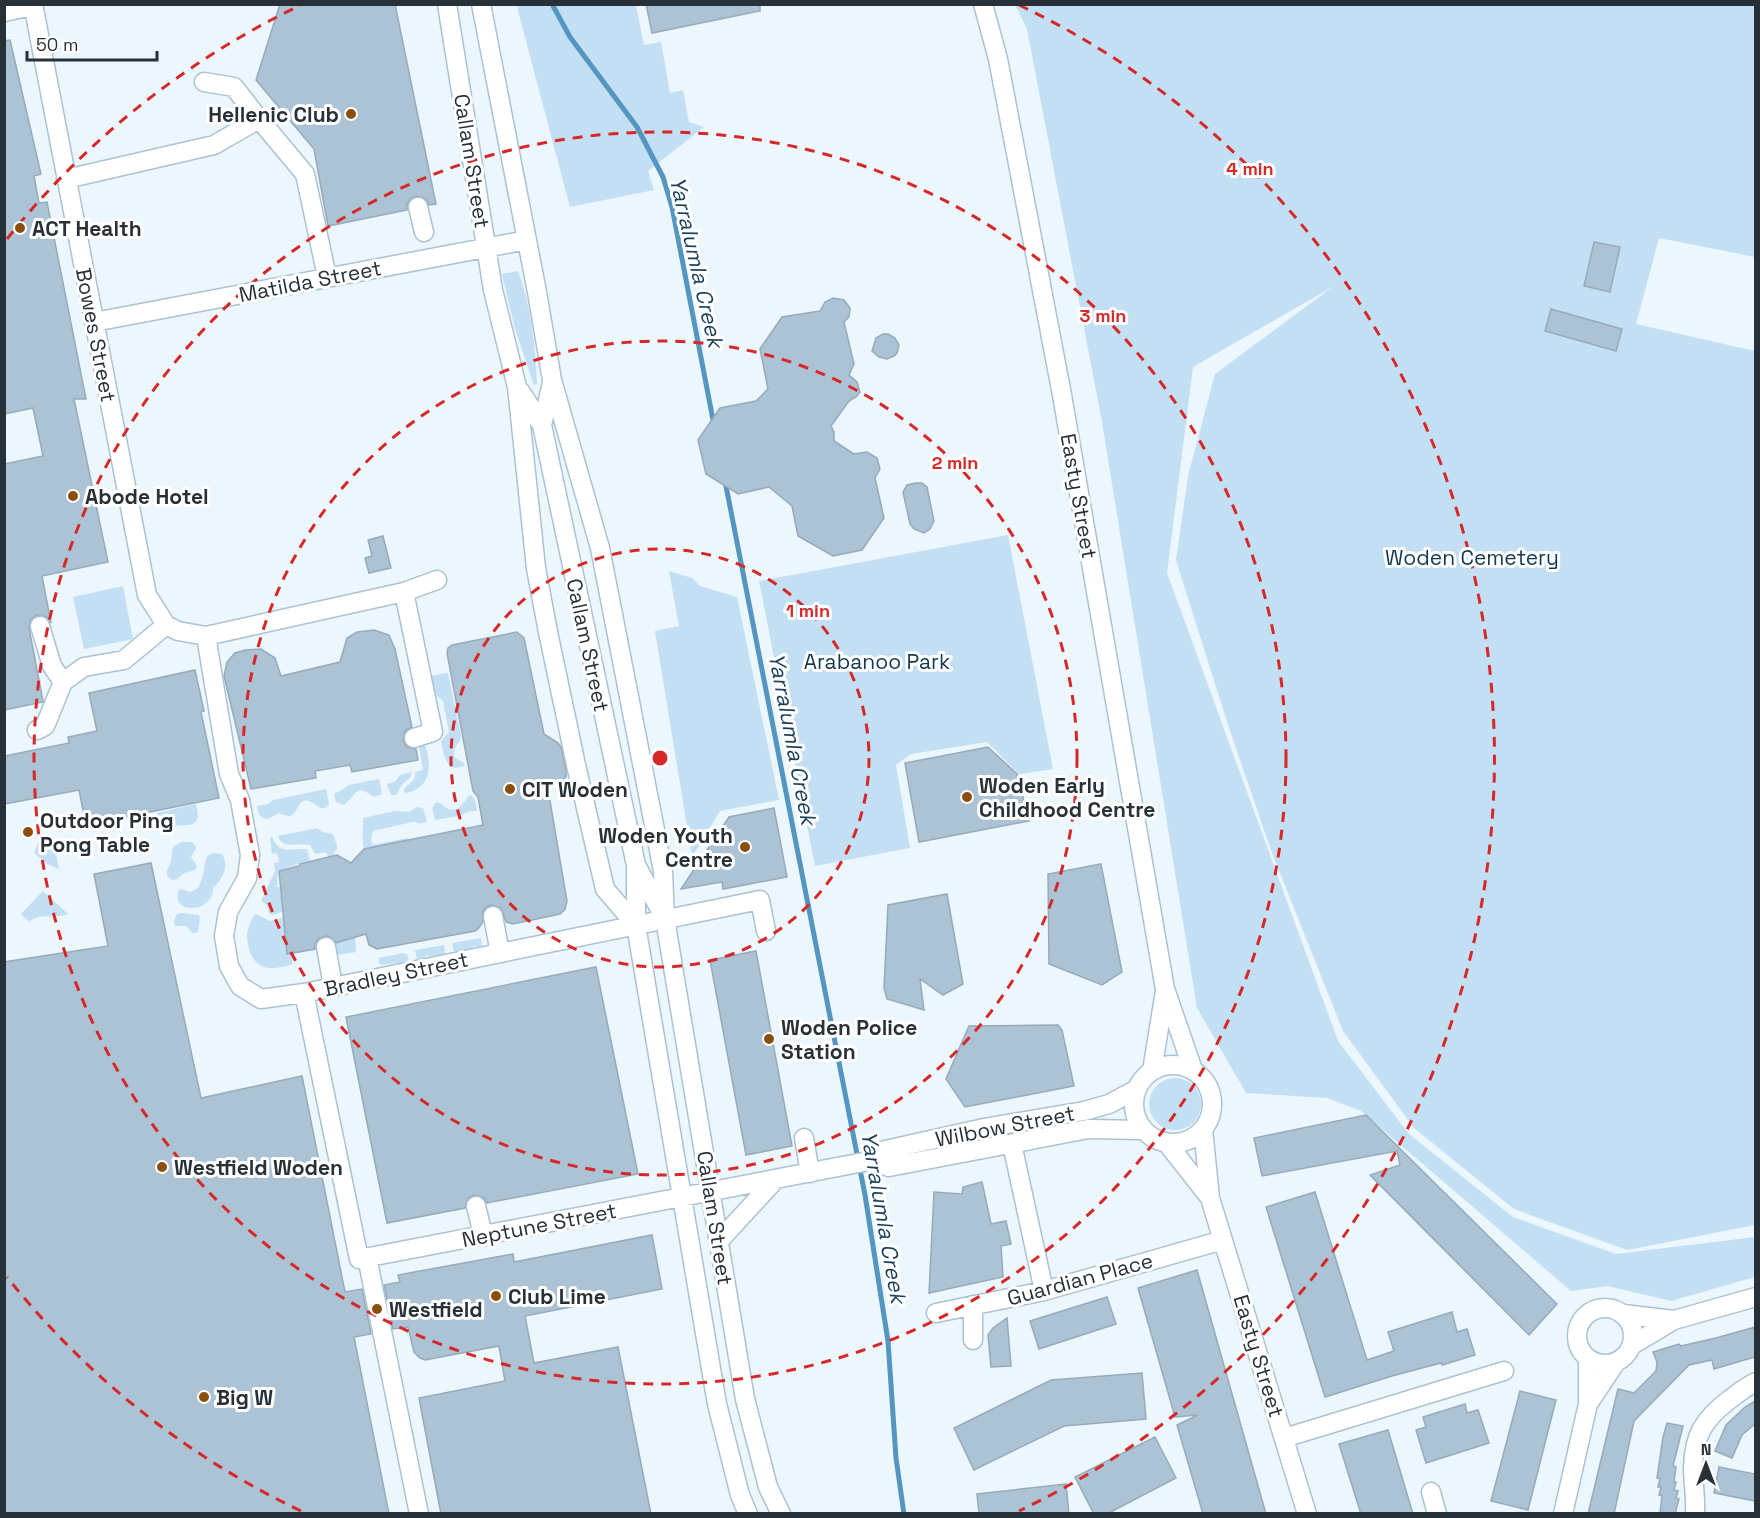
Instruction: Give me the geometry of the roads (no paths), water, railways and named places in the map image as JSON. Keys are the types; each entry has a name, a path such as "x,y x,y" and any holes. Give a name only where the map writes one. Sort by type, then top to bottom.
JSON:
{"street":[{"name":"Callam Street","path":"447,4 493,290 517,387"},
{"name":"Callam Street","path":"482,4 552,380 600,548 663,871 665,919 745,1400 768,1487 781,1514"},
{"name":"Easty Street","path":"983,4 998,58 1062,395 1166,989 1192,1070"},
{"path":"4,12 33,5"},
{"name":"Bowes Street","path":"33,5 147,595 166,625"},
{"path":"204,82 234,87 252,123 305,174 327,278"},
{"path":"66,179 214,145 252,123"},
{"path":"418,207 424,232"},
{"name":"Matilda Street","path":"94,322 527,240"},
{"path":"542,425 552,380"},
{"path":"517,387 542,425"},
{"path":"517,387 536,568 576,765 605,889 636,925"},
{"name":"Callam Street","path":"542,425 636,865 636,925 717,1404 740,1495 748,1514"},
{"path":"37,730 45,726 63,682 84,667 124,660 166,625 178,631 206,636 404,592 437,580"},
{"path":"404,592 433,732 414,738"},
{"path":"40,626 52,666 63,682"},
{"path":"206,636 238,773 240,800 250,855 247,878 228,912 224,936 229,966 240,986 261,999 304,993"},
{"path":"636,865 665,919"},
{"name":"Bradley Street","path":"419,1514 367,1257 359,1259 304,993 759,900 766,931"},
{"path":"493,916 500,953"},
{"path":"326,946 333,986"},
{"name":"Easty Street","path":"1152,1071 1166,989"},
{"path":"1161,1066 1183,1066 1203,1079 1210,1090 1212,1104 1210,1117 1196,1136 1176,1143 1154,1138 1144,1131 1134,1111 1134,1100 1143,1079 1152,1071 1161,1066"},
{"name":"Wilbow Street","path":"874,1160 881,1151 984,1128 1084,1111 1109,1104 1137,1089"},
{"name":"Wilbow Street","path":"710,1192 874,1160 889,1167 1088,1129 1144,1131"},
{"name":"Easty Street","path":"1203,1129 1210,1198 1307,1514"},
{"path":"804,1138 810,1173"},
{"name":"Easty Street","path":"1166,1142 1210,1198"},
{"path":"1012,1144 1044,1291"},
{"path":"718,1241 776,1179"},
{"name":"Neptune Street","path":"367,1257 710,1192"},
{"path":"476,1206 483,1235"},
{"name":"Guardian Place","path":"936,1313 1044,1291 1223,1240"},
{"path":"1632,1345 1674,1320 1755,1297"},
{"path":"973,1305 973,1340"},
{"path":"1588,1404 1617,1362 1629,1352 1634,1336 1629,1320 1615,1309 1597,1309 1589,1312 1578,1326 1578,1344 1581,1352 1602,1364 1617,1362"},
{"path":"1623,1314 1674,1320"},
{"path":"1563,1514 1588,1404 1588,1358"},
{"path":"1284,1438 1504,1371"},
{"path":"1695,1514 1693,1469 1700,1434 1706,1421 1714,1412 1746,1386 1755,1382"},
{"path":"1431,1492 1437,1514"}],"waterway":[{"name":"Yarralumla Creek","path":"552,4 570,37 637,127 663,177 672,207 714,425"},
{"name":"Yarralumla Creek","path":"725,481 865,1195 888,1341 896,1458 904,1514"}],"place":[{"name":"Hellenic Club","path":"351,114"},
{"name":"ACT Health","path":"20,228"},
{"name":"Abode Hotel","path":"73,496"},
{"name":"CIT Woden","path":"510,789"},
{"name":"Woden Early Childhood Centre","path":"967,797"},
{"name":"Outdoor Ping Pong Table","path":"28,832"},
{"name":"Woden Youth Centre","path":"745,847"},
{"name":"Woden Police Station","path":"769,1039"},
{"name":"Westfield Woden","path":"162,1167"},
{"name":"Club Lime","path":"496,1296"},
{"name":"Westfield","path":"377,1309"},
{"name":"Big W","path":"204,1397"}],"park label":[{"name":"Woden Cemetery","path":"1472,557"},
{"name":"Arabanoo Park","path":"877,661"}]}
